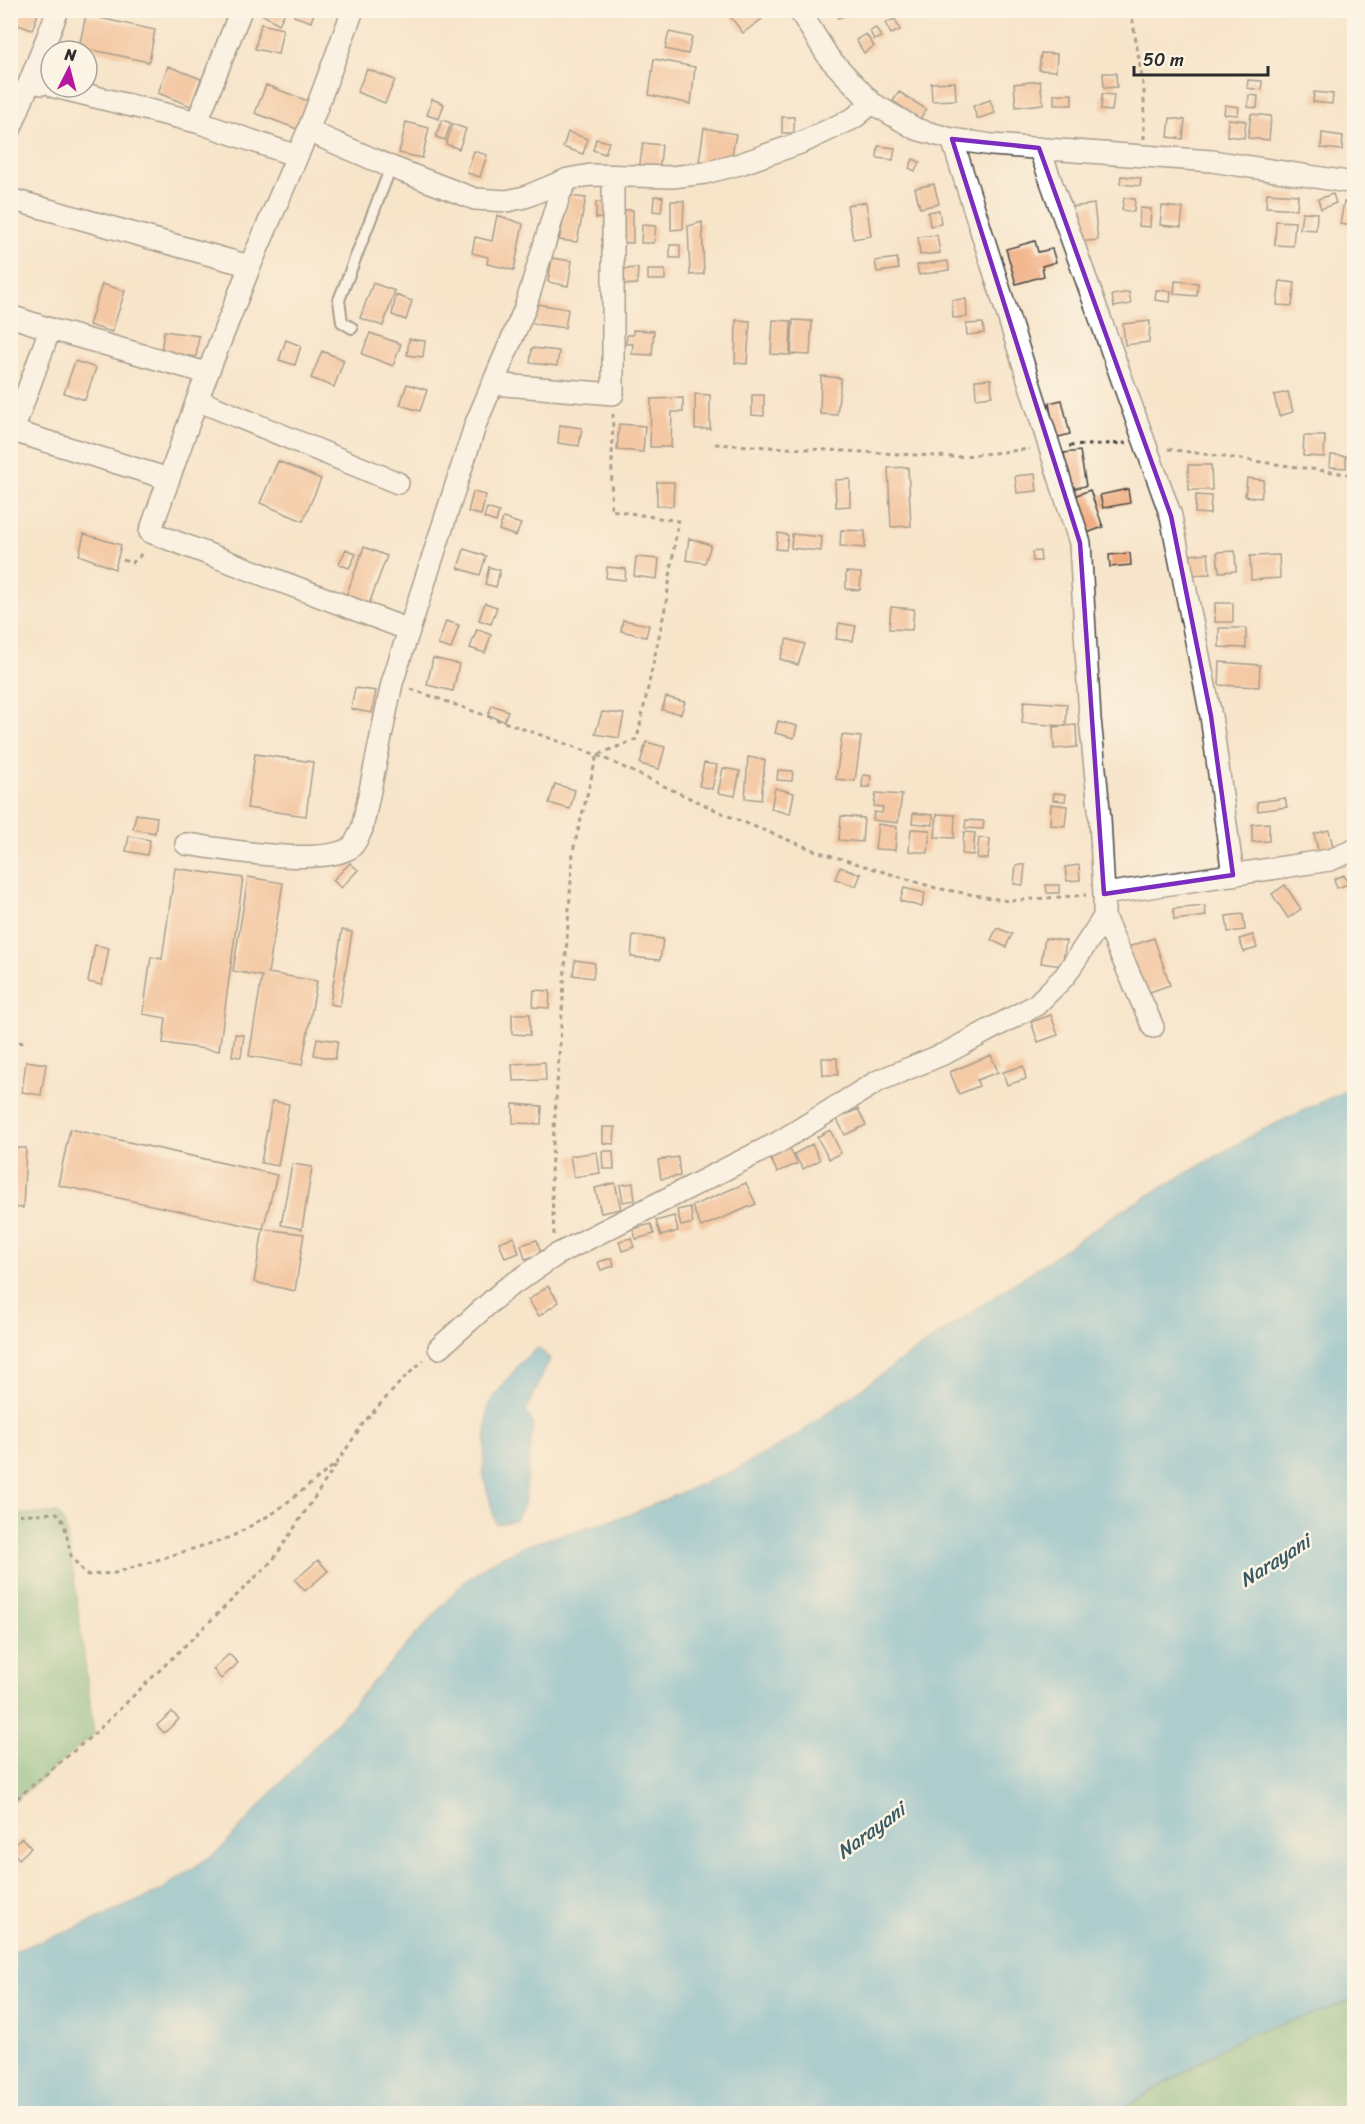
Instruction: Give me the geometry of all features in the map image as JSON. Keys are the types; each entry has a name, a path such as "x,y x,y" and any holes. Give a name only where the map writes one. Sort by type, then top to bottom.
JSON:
{"street":[{"path":"10,130 58,10"},
{"path":"197,122 241,10"},
{"path":"353,10 308,131 196,400 150,532 409,630"},
{"path":"800,10 829,58 872,103 916,129 952,139 1212,161 1354,183"},
{"path":"30,81 39,83"},
{"path":"99,98 197,122 297,156"},
{"path":"308,131 391,167 475,199 507,201 568,179 591,176 672,177 705,173 740,164 803,142 854,118 872,103"},
{"path":"952,139 1080,543 1090,719 1100,819 1104,918 1153,1027"},
{"path":"1039,148 1171,516 1210,716 1233,875"},
{"path":"492,384 613,394 613,176"},
{"path":"186,844 254,853 310,856 333,854 352,847 362,829 392,683 409,630 476,423 525,308 560,193 568,179"},
{"path":"10,199 250,266"},
{"path":"10,316 207,373"},
{"path":"50,329 13,431 169,478"},
{"path":"196,400 398,483"},
{"path":"1104,894 1330,861 1354,850"},
{"path":"439,1347 504,1290 556,1255 779,1142 878,1081 946,1053 1036,1005 1065,976 1104,918"}],"lane":[{"path":"352,328 342,322 339,300 391,167"}],"path":[{"path":"1131,10 1143,91 1144,156"},
{"path":"597,755 637,739 666,604 678,520 611,510 613,394"},
{"path":"123,560 132,563 140,556 150,532"},
{"path":"392,683 597,755 733,818 816,851 936,888 1008,901 1104,894"},
{"path":"556,1255 551,1173 573,851 597,755"},
{"path":"10,1041 25,1043"},
{"path":"10,1804 94,1734 273,1560 363,1422 404,1378 439,1347"},
{"path":"10,1515 57,1513 64,1523 71,1556 86,1575 115,1573 231,1537 275,1512 337,1463"}],"highlighted area":[{"path":"952,139 1039,148 1171,516 1211,716 1233,875 1104,894 1080,543"}],"green space":[{"path":"57,1513 64,1523 71,1556 94,1734 11,1804 11,1515"},
{"path":"1354,1999 1354,2113 1116,2114 1221,2049 1253,2032 1312,2015"}],"water":[{"name":"Narayani","path":"1354,1087 1354,1999 1312,2015 1253,2032 1116,2113 11,2113 11,1952 72,1930 158,1892 221,1849 464,1582 490,1563 524,1546 629,1515 735,1470 790,1440 893,1366 1118,1213 1258,1132"},
{"path":"538,1348 550,1359 526,1411 533,1424 524,1506 514,1521 496,1524 483,1473 488,1405 521,1362"}],"building":[{"path":"10,10 39,11 32,30 10,22"},
{"path":"254,10 286,10 279,24"},
{"path":"296,10 315,10 311,22 294,16"},
{"path":"735,10 757,10 763,18 743,33 729,15"},
{"path":"835,10 847,10 849,14 838,18"},
{"path":"86,15 155,30 149,62 99,51 99,39 81,39"},
{"path":"895,19 900,30 891,34 885,23"},
{"path":"261,24 283,29 278,54 255,49"},
{"path":"876,28 881,37 874,40 870,31"},
{"path":"669,32 692,37 688,54 665,49"},
{"path":"866,34 874,46 864,53 856,40"},
{"path":"1041,53 1057,54 1056,71 1039,70"},
{"path":"654,59 695,67 691,104 649,95"},
{"path":"168,66 201,79 191,106 158,93"},
{"path":"367,69 395,80 385,103 357,92"},
{"path":"1103,73 1116,73 1117,87 1104,88"},
{"path":"1248,80 1262,81 1262,90 1247,88"},
{"path":"1040,81 1043,104 1016,107 1014,84"},
{"path":"955,82 956,100 932,101 931,83"},
{"path":"266,85 308,101 297,129 255,113"},
{"path":"899,92 926,109 920,119 893,101"},
{"path":"1314,92 1333,94 1332,104 1313,102"},
{"path":"1054,94 1072,94 1072,105 1054,105"},
{"path":"1102,94 1114,95 1112,111 1101,110"},
{"path":"1249,95 1258,96 1257,108 1248,107"},
{"path":"432,99 444,104 439,119 427,115"},
{"path":"990,100 995,113 977,119 973,106"},
{"path":"1225,105 1239,107 1238,115 1224,114"},
{"path":"1251,114 1271,116 1269,140 1248,138"},
{"path":"782,117 794,117 794,133 782,133"},
{"path":"1170,118 1185,120 1183,139 1168,137"},
{"path":"1228,119 1246,121 1244,138 1227,136"},
{"path":"442,120 451,123 445,140 436,137"},
{"path":"406,122 429,128 422,158 399,153"},
{"path":"453,124 466,129 459,149 446,144"},
{"path":"704,128 736,134 731,160 699,162"},
{"path":"568,132 588,139 583,154 563,147"},
{"path":"1322,133 1343,136 1342,150 1321,148"},
{"path":"596,139 609,142 605,154 593,150"},
{"path":"643,143 662,145 659,173 639,170"},
{"path":"878,146 895,148 893,160 877,158"},
{"path":"474,151 487,155 480,177 467,173"},
{"path":"913,159 920,162 915,171 909,168"},
{"path":"1121,176 1141,178 1140,186 1120,184"},
{"path":"934,184 939,204 920,208 915,188"},
{"path":"1267,193 1298,195 1297,209 1266,207"},
{"path":"1333,194 1336,203 1321,209 1318,199"},
{"path":"569,196 586,198 577,242 559,240"},
{"path":"654,196 663,197 661,212 653,211"},
{"path":"1124,198 1135,199 1134,212 1122,210"},
{"path":"671,201 684,201 683,229 671,230"},
{"path":"596,202 606,202 606,219 596,218"},
{"path":"866,202 871,236 853,239 847,205"},
{"path":"1344,202 1354,203 1354,226 1340,224"},
{"path":"1094,204 1098,240 1076,242 1071,207"},
{"path":"1162,206 1183,208 1181,227 1160,225"},
{"path":"1140,208 1151,209 1150,227 1139,226"},
{"path":"614,210 633,210 633,243 613,242"},
{"path":"939,210 941,224 930,226 928,212"},
{"path":"1302,212 1317,213 1316,230 1300,229"},
{"path":"497,215 523,224 514,270 487,264 488,257 472,253 475,237 492,241"},
{"path":"1276,221 1295,222 1293,246 1275,245"},
{"path":"702,222 704,274 690,275 688,226"},
{"path":"642,225 656,226 654,243 641,243"},
{"path":"937,235 940,253 920,255 918,237"},
{"path":"1035,241 1038,252 1052,249 1056,262 1042,266 1044,276 1016,284 1006,249"},
{"path":"670,245 680,245 680,258 670,258"},
{"path":"552,258 572,261 568,286 548,282"},
{"path":"897,258 899,269 877,272 875,261"},
{"path":"948,261 949,270 919,275 917,265"},
{"path":"638,268 637,284 621,285 621,269"},
{"path":"648,270 665,270 665,280 648,280"},
{"path":"1175,281 1198,283 1197,296 1174,294"},
{"path":"1280,281 1295,283 1292,306 1277,305"},
{"path":"373,283 395,291 383,326 360,318"},
{"path":"102,284 125,291 112,332 89,325"},
{"path":"1156,290 1171,291 1170,302 1155,300"},
{"path":"1129,292 1131,304 1114,307 1112,295"},
{"path":"396,295 412,301 406,320 392,315"},
{"path":"966,299 967,317 953,318 952,300"},
{"path":"531,303 568,309 565,328 528,323"},
{"path":"736,320 750,321 747,364 735,363"},
{"path":"773,320 791,321 790,355 771,354"},
{"path":"793,320 812,321 810,355 791,354"},
{"path":"1150,321 1149,342 1125,345 1123,324"},
{"path":"983,323 984,333 967,335 966,324"},
{"path":"633,330 654,331 652,355 632,354 633,344 626,344 627,335 633,335"},
{"path":"164,331 199,336 196,357 161,352"},
{"path":"370,333 401,344 393,366 362,354"},
{"path":"409,339 425,341 423,357 407,355"},
{"path":"286,340 301,346 295,365 279,360"},
{"path":"532,348 559,351 557,366 530,363"},
{"path":"322,351 344,360 334,387 311,378"},
{"path":"75,361 96,368 85,400 64,393"},
{"path":"821,376 841,378 837,415 820,414"},
{"path":"991,379 992,396 976,398 975,380"},
{"path":"407,384 427,390 420,411 400,405"},
{"path":"1288,392 1293,412 1279,416 1274,395"},
{"path":"695,394 710,395 710,429 695,429"},
{"path":"752,395 764,395 764,416 752,415"},
{"path":"683,398 683,412 672,412 671,447 650,447 651,399"},
{"path":"1062,400 1070,434 1055,438 1049,403"},
{"path":"619,424 645,426 643,452 617,450"},
{"path":"560,425 582,428 579,446 558,443"},
{"path":"1304,436 1325,436 1324,457 1303,456"},
{"path":"1080,451 1086,486 1070,489 1064,453"},
{"path":"1331,455 1346,456 1346,468 1330,467"},
{"path":"278,461 321,479 303,521 260,503"},
{"path":"1188,465 1211,465 1212,490 1189,490"},
{"path":"908,467 911,526 891,527 888,468"},
{"path":"1035,474 1037,491 1017,493 1015,476"},
{"path":"1247,478 1264,480 1261,498 1245,496"},
{"path":"850,479 850,506 836,507 835,480"},
{"path":"657,482 674,482 673,506 657,506"},
{"path":"1128,489 1130,503 1103,508 1100,495"},
{"path":"1090,490 1103,527 1087,533 1074,496"},
{"path":"473,492 486,495 481,515 468,512"},
{"path":"1196,495 1211,496 1210,514 1195,513"},
{"path":"487,508 499,512 496,522 484,518"},
{"path":"503,518 521,524 516,536 499,530"},
{"path":"841,530 865,531 865,548 840,546"},
{"path":"778,533 788,535 786,550 776,549"},
{"path":"84,534 121,545 115,569 79,555"},
{"path":"792,534 822,537 821,551 791,548"},
{"path":"689,538 711,545 705,563 686,560"},
{"path":"364,547 387,556 369,604 346,596"},
{"path":"346,549 356,554 349,568 339,564"},
{"path":"464,549 486,556 480,575 458,568"},
{"path":"1040,551 1041,561 1033,561 1032,552"},
{"path":"1235,551 1236,571 1219,572 1217,552"},
{"path":"1130,553 1131,565 1110,567 1109,555"},
{"path":"1208,553 1210,574 1192,575 1190,555"},
{"path":"1279,555 1280,578 1251,580 1250,556"},
{"path":"636,557 659,559 657,579 634,576"},
{"path":"489,567 500,570 496,587 485,584"},
{"path":"607,567 626,569 625,580 606,578"},
{"path":"846,572 861,573 860,590 846,589"},
{"path":"485,603 497,607 491,624 479,620"},
{"path":"1215,603 1233,603 1233,622 1215,622"},
{"path":"891,607 914,609 912,630 889,629"},
{"path":"623,620 649,625 646,637 621,631"},
{"path":"446,621 459,625 451,649 438,645"},
{"path":"839,623 856,626 853,641 836,639"},
{"path":"1219,628 1246,628 1246,648 1219,647"},
{"path":"477,629 491,635 485,653 470,648"},
{"path":"787,639 805,644 798,665 780,659"},
{"path":"433,658 459,664 453,691 427,685"},
{"path":"1220,662 1260,665 1259,687 1219,685"},
{"path":"355,688 376,691 372,713 351,709"},
{"path":"666,697 685,702 681,714 662,710"},
{"path":"1024,701 1067,704 1066,726 1022,723"},
{"path":"492,705 508,711 504,721 488,715"},
{"path":"602,712 624,714 619,738 595,734"},
{"path":"778,721 797,726 794,738 775,733"},
{"path":"1076,725 1077,747 1054,749 1053,727"},
{"path":"842,735 861,737 855,781 836,779"},
{"path":"646,742 665,747 659,769 640,764"},
{"path":"255,754 313,762 306,816 247,808"},
{"path":"748,757 765,760 761,800 745,798"},
{"path":"704,763 717,765 712,789 699,786"},
{"path":"723,768 740,771 735,796 718,793"},
{"path":"778,770 793,771 792,781 777,780"},
{"path":"863,775 871,776 870,787 862,787"},
{"path":"555,784 575,790 570,809 549,803"},
{"path":"775,788 794,793 790,814 771,809"},
{"path":"876,793 902,795 898,823 873,820 874,812 882,813 883,807 874,806"},
{"path":"1054,793 1066,794 1065,801 1053,800"},
{"path":"1285,798 1287,807 1258,811 1257,802"},
{"path":"1051,804 1067,806 1065,826 1050,825"},
{"path":"913,813 933,815 933,825 912,823"},
{"path":"136,814 157,817 155,833 133,829"},
{"path":"937,814 955,815 954,838 935,837"},
{"path":"841,816 864,818 862,842 839,840"},
{"path":"966,820 984,821 983,829 965,828"},
{"path":"1269,823 1269,841 1252,842 1252,824"},
{"path":"878,824 897,827 895,850 875,849"},
{"path":"911,829 930,830 928,853 909,851"},
{"path":"1329,830 1334,851 1319,854 1314,834"},
{"path":"964,832 975,833 973,855 962,854"},
{"path":"129,836 150,840 147,855 126,851"},
{"path":"979,838 990,839 988,859 977,858"},
{"path":"350,863 358,870 341,888 333,880"},
{"path":"1016,865 1025,865 1023,885 1014,884"},
{"path":"1079,865 1080,880 1067,881 1065,867"},
{"path":"840,867 861,874 856,886 835,879"},
{"path":"175,868 243,878 219,1051 163,1043 166,1018 143,1014 151,957 162,959"},
{"path":"1344,875 1348,884 1337,888 1334,879"},
{"path":"248,877 283,883 268,973 317,981 302,1065 249,1056 262,976 233,971"},
{"path":"1046,885 1059,885 1059,893 1047,893"},
{"path":"1285,885 1301,909 1288,918 1272,894"},
{"path":"904,888 925,893 922,907 900,901"},
{"path":"1205,906 1206,916 1174,920 1173,909"},
{"path":"1243,914 1245,930 1228,932 1226,916"},
{"path":"997,928 1012,934 1006,947 991,940"},
{"path":"342,930 352,932 340,1006 330,1004"},
{"path":"633,935 663,939 660,960 631,957"},
{"path":"1253,935 1257,948 1244,952 1239,939"},
{"path":"1045,938 1066,941 1062,966 1041,963"},
{"path":"1154,938 1170,985 1141,995 1125,948"},
{"path":"95,945 109,948 102,985 88,982"},
{"path":"575,960 595,963 593,978 573,975"},
{"path":"534,990 550,991 549,1008 533,1007"},
{"path":"512,1014 530,1014 530,1035 512,1034"},
{"path":"1051,1015 1058,1035 1038,1042 1031,1022"},
{"path":"235,1034 244,1035 241,1057 232,1056"},
{"path":"317,1038 338,1041 335,1059 314,1055"},
{"path":"991,1055 998,1072 977,1080 979,1086 959,1094 950,1072"},
{"path":"822,1058 837,1058 838,1075 823,1075"},
{"path":"26,1061 46,1064 41,1095 22,1092"},
{"path":"545,1062 546,1080 513,1081 512,1064"},
{"path":"1023,1066 1026,1079 1007,1085 1003,1072"},
{"path":"272,1101 289,1104 278,1166 261,1163"},
{"path":"513,1104 542,1106 541,1124 513,1123"},
{"path":"858,1109 866,1125 845,1135 837,1119"},
{"path":"603,1127 615,1127 614,1144 603,1143"},
{"path":"70,1129 277,1175 263,1229 58,1185"},
{"path":"830,1130 841,1153 829,1159 817,1137"},
{"path":"812,1144 820,1160 803,1169 794,1154"},
{"path":"10,1148 26,1148 23,1208 10,1207"},
{"path":"790,1148 797,1164 777,1172 770,1157"},
{"path":"602,1151 613,1151 614,1169 603,1169"},
{"path":"597,1152 600,1173 574,1177 570,1156"},
{"path":"678,1157 680,1176 661,1179 658,1160"},
{"path":"292,1164 312,1167 302,1229 281,1225"},
{"path":"615,1183 621,1209 601,1213 595,1188"},
{"path":"633,1183 635,1200 623,1202 620,1185"},
{"path":"746,1183 756,1204 701,1227 692,1206"},
{"path":"690,1207 693,1223 681,1226 677,1210"},
{"path":"674,1216 678,1231 661,1236 656,1221"},
{"path":"651,1224 654,1234 636,1239 633,1229"},
{"path":"263,1229 304,1234 295,1291 254,1282"},
{"path":"514,1237 519,1253 505,1258 499,1242"},
{"path":"631,1238 634,1247 622,1251 619,1241"},
{"path":"537,1240 541,1254 525,1259 521,1245"},
{"path":"612,1258 614,1266 601,1270 598,1262"},
{"path":"548,1286 559,1302 539,1316 528,1300"},
{"path":"318,1560 328,1571 305,1591 295,1580"},
{"path":"229,1654 238,1663 221,1679 213,1669"},
{"path":"172,1712 179,1719 164,1733 157,1725"},
{"path":"22,1838 31,1848 19,1859 10,1848"}]}
